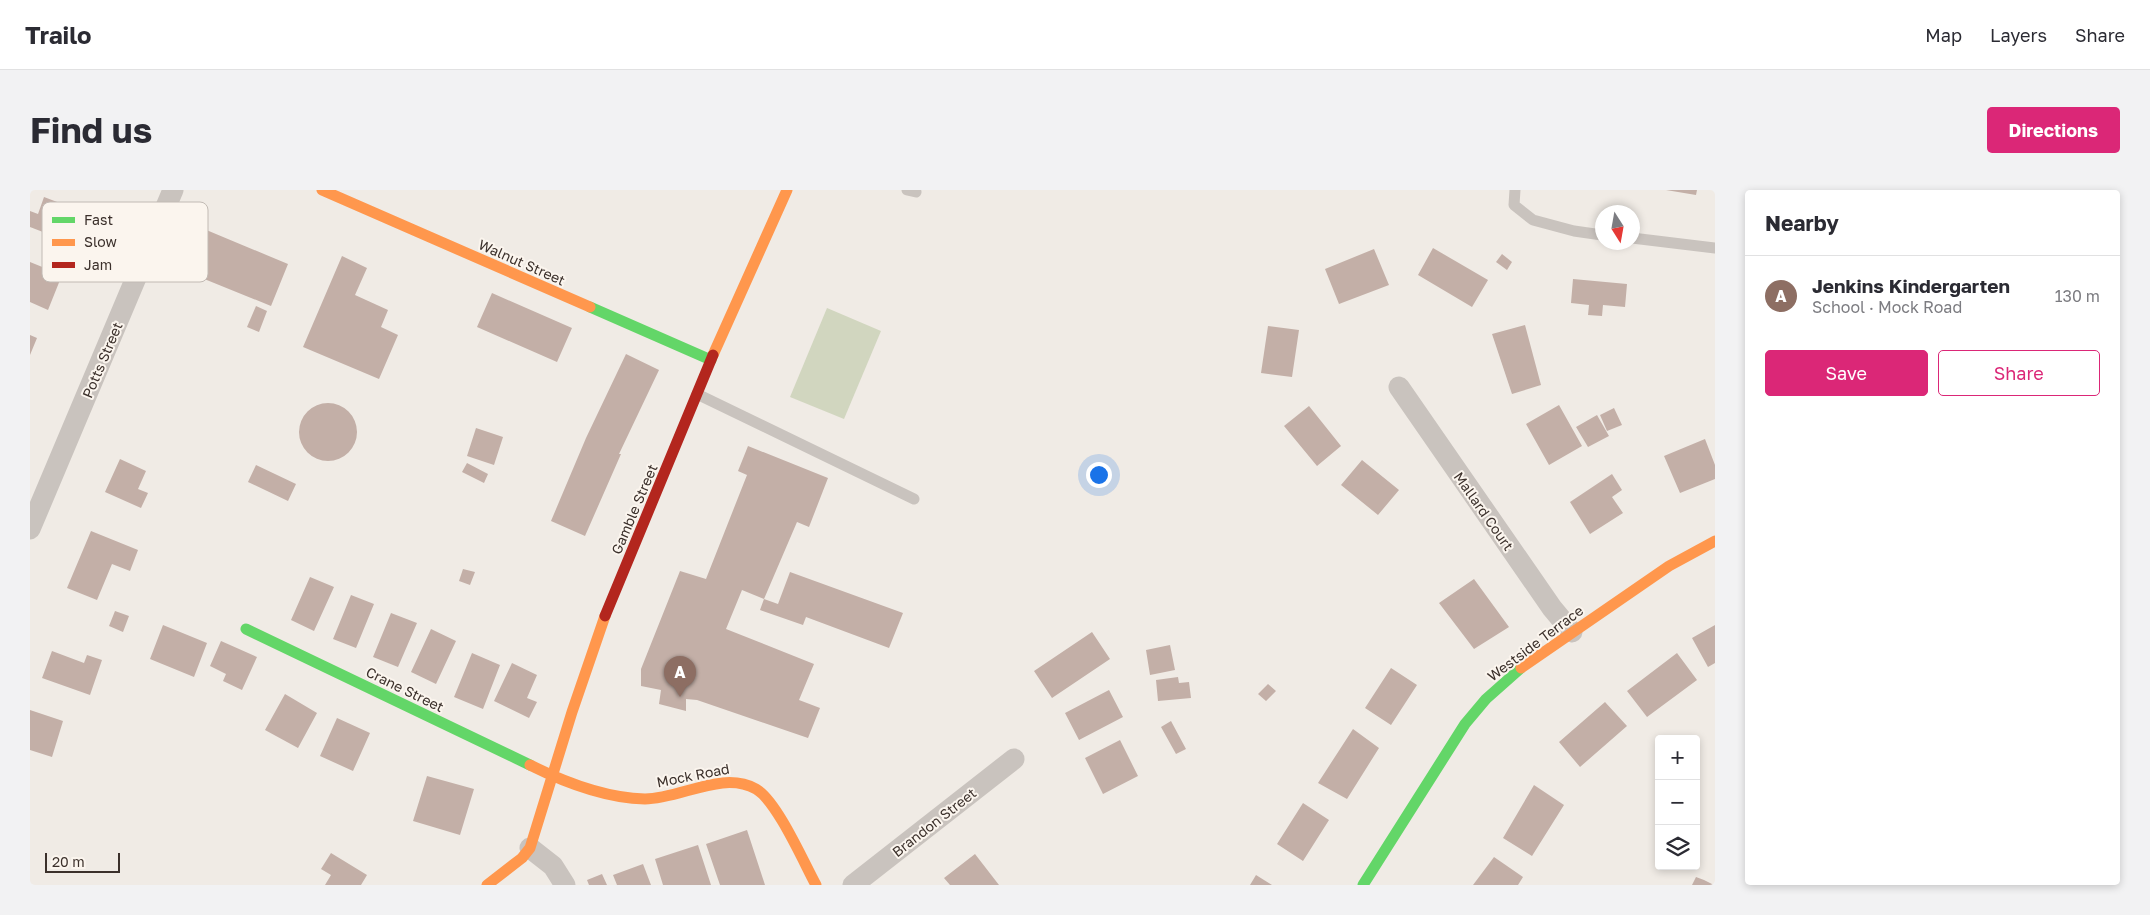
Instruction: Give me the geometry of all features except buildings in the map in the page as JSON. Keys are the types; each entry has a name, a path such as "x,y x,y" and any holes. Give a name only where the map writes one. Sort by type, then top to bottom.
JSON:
{"street":[{"name":"Potts Street","path":"167,202 172,190"},
{"name":"Walnut Street","path":"322,190 711,360"},
{"name":"Gamble Street","path":"530,848 602,624 711,360 787,190"},
{"name":"Potts Street","path":"30,529 133,282"},
{"name":"Mallard Court","path":"1398,387 1546,600 1572,632"},
{"name":"Westside Terrace","path":"1363,885 1465,724 1508,678 1669,566 1715,541"},
{"name":"Crane Street","path":"246,630 552,776"},
{"name":"Brandon Street","path":"853,885 1014,759"},
{"name":"Mock Road","path":"552,776 582,788 631,798 664,797 725,783 738,782 751,785 762,792 770,801 816,885"},
{"path":"487,885 522,858 530,848 553,866 565,885"}],"lane":[{"path":"1514,190 1514,205 1533,220 1574,231 1595,234"},
{"path":"1640,239 1715,248"},
{"path":"697,394 914,499"}],"green space":[{"path":"827,308 881,331 844,419 790,397"}],"traffic: fast":[{"path":"590,307 711,360"},
{"path":"246,629 530,765"},
{"path":"1363,885 1465,724 1486,699 1521,668"}],"traffic: slow":[{"path":"322,190 590,307"},
{"path":"713,355 787,190"},
{"path":"1521,668 1669,566 1715,541"},
{"path":"487,885 522,858 530,848 572,712 605,616"},
{"path":"530,765 558,778 601,793 630,798 659,798 715,784 743,784 756,789 773,806 816,885"}],"traffic: jam":[{"path":"605,616 713,355"}],"place":[{"name":"Jenkins Kindergarten","path":"680,697"}]}
